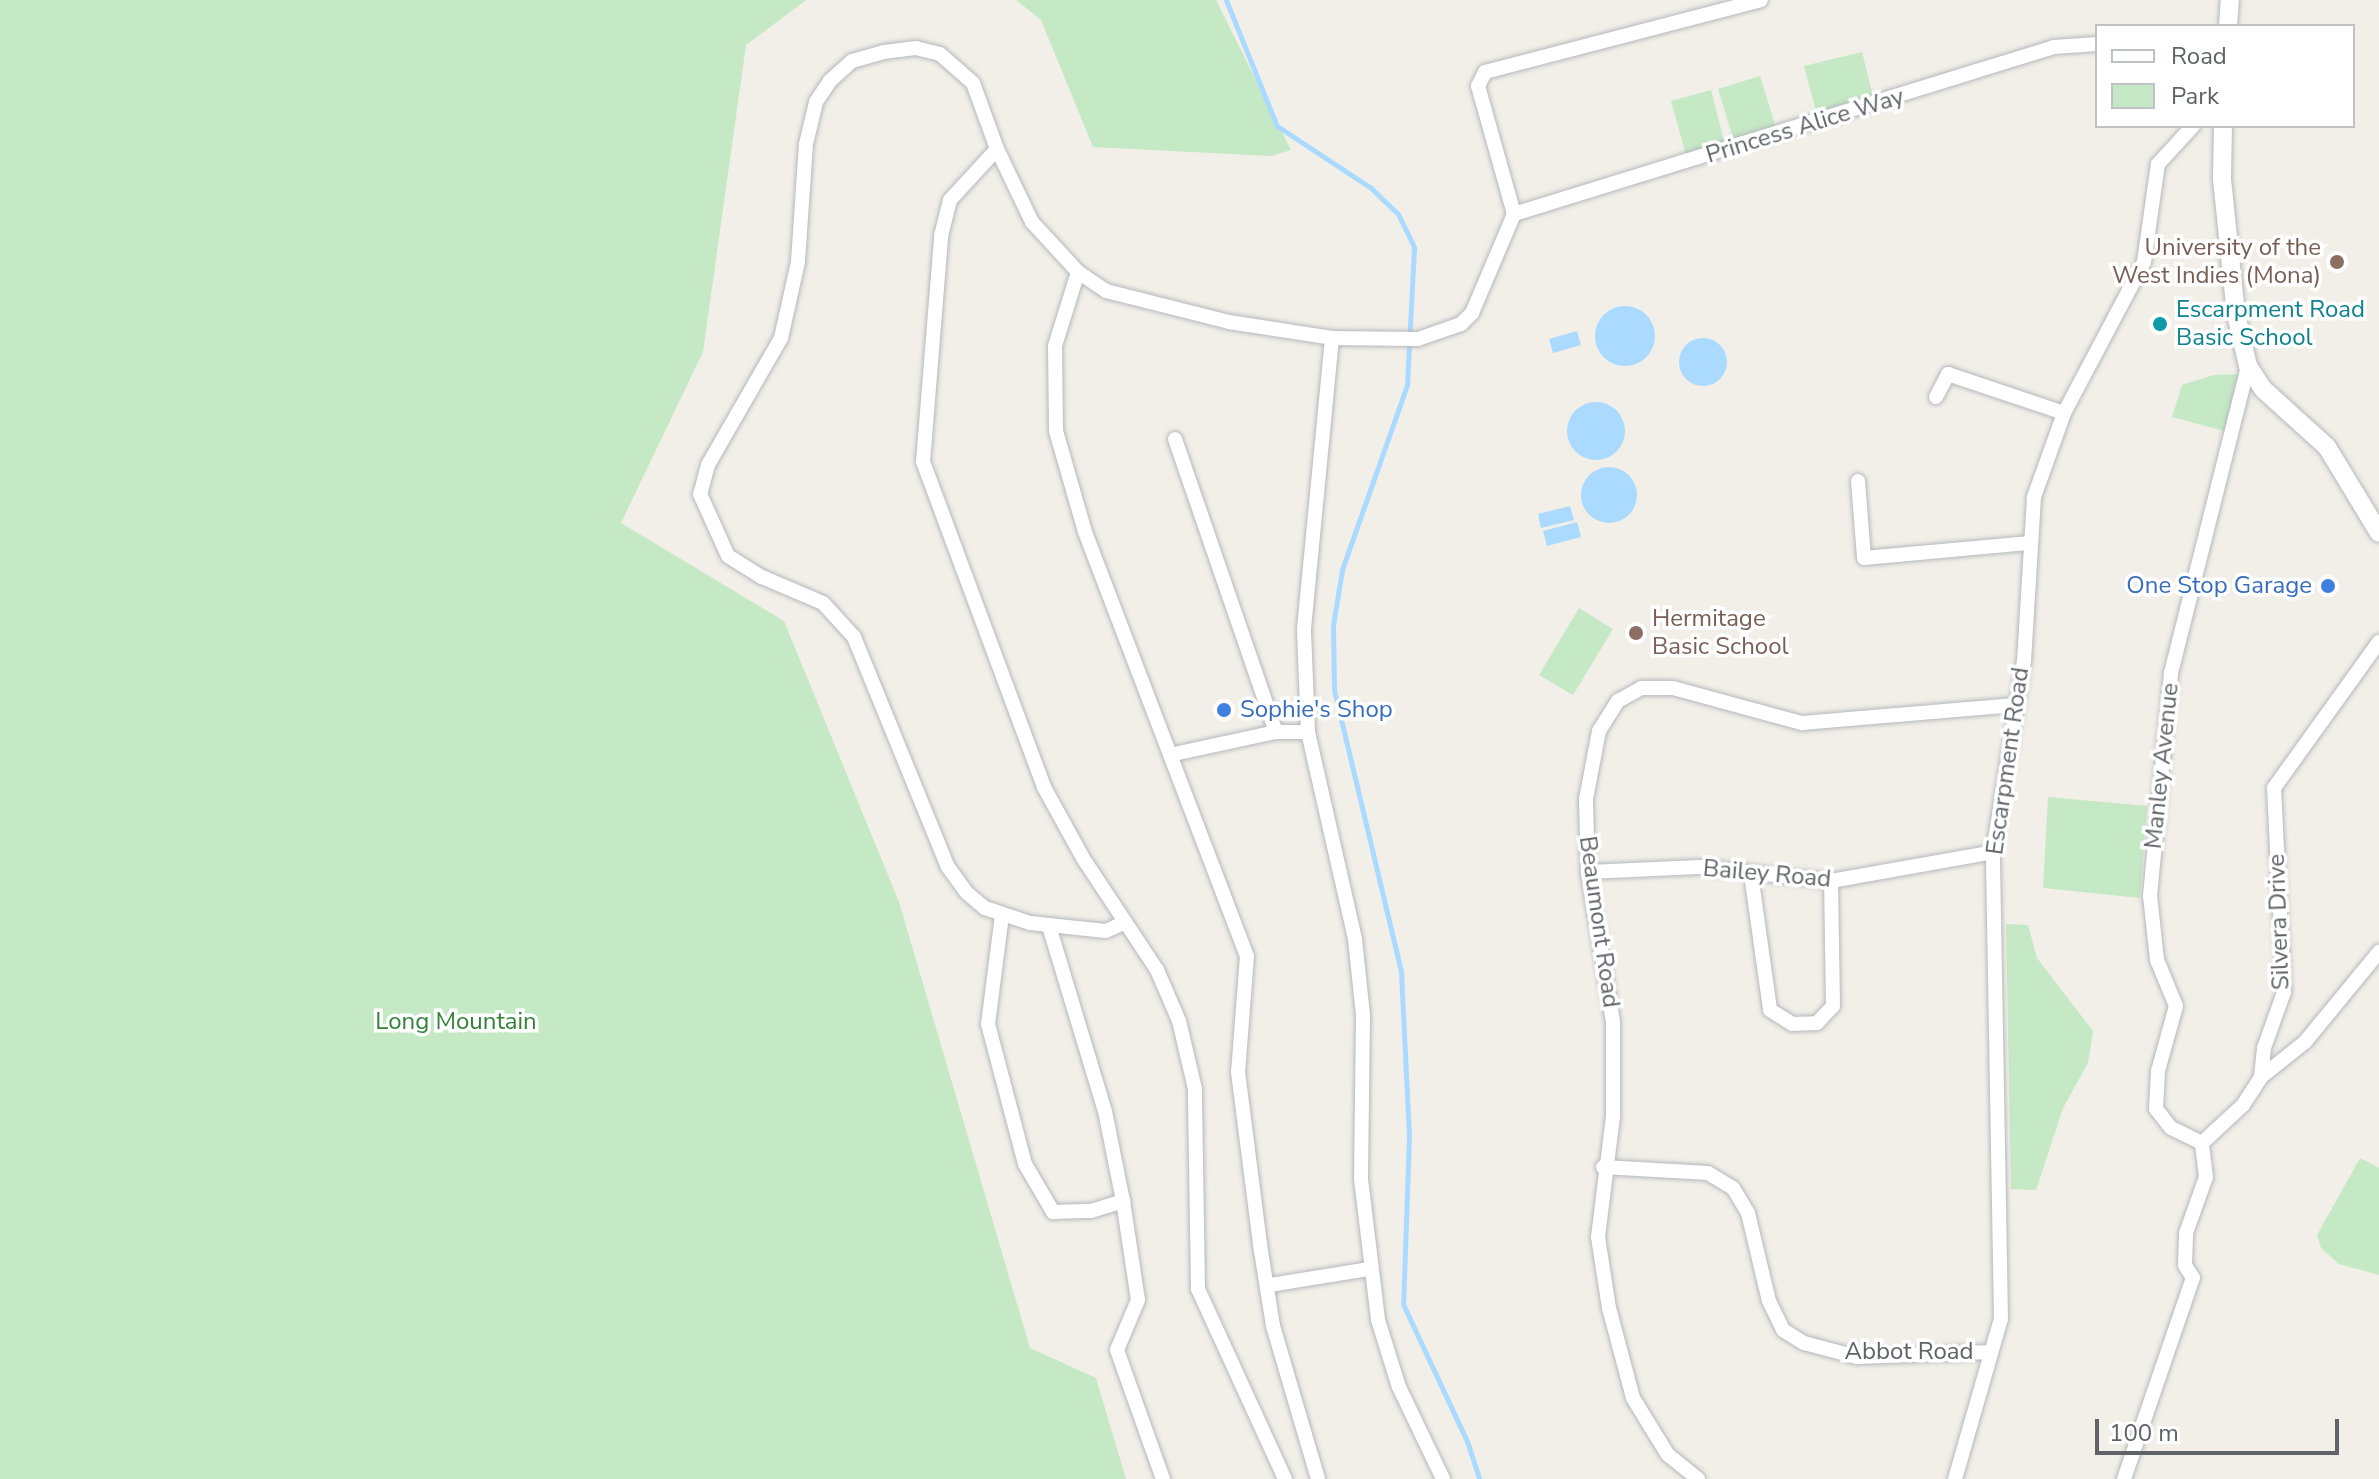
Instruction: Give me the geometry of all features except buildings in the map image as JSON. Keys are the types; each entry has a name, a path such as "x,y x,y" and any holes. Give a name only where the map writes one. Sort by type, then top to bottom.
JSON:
{"street":[{"path":"1125,922 1106,931 1049,926 1002,915 967,893 948,867 854,637 823,603 762,577 728,556 700,494 708,465 781,338 798,262 806,144 816,102 830,81 852,61 884,52 916,48 940,54 973,83 997,149 1032,222 1078,272 1106,291 1164,309 1332,338 1418,339 1461,324 1472,313 1514,214 1478,86 1485,72 1761,0"},
{"path":"2228,24 2230,0"},
{"name":"Princess Alice Way","path":"1514,214 2054,47 2095,44"},
{"name":"Escarpment Road","path":"1955,1479 2001,1319 2002,1236 1993,852 2024,661 2034,497 2064,413 2144,262 2158,164 2191,128"},
{"path":"2223,128 2225,209 2236,314 2248,366 2263,389 2327,447 2379,533"},
{"path":"997,149 950,200 941,236 923,462 1044,787 1157,970 1179,1021 1195,1089 1198,1289 1285,1479"},
{"path":"1078,272 1055,346 1056,431 1085,532 1174,754 1247,956 1238,1072 1270,1285 1273,1326 1318,1479"},
{"path":"1332,338 1304,631 1308,732 1356,954 1363,1015 1361,1179 1369,1269 1399,1387 1443,1479"},
{"name":"Manley Avenue","path":"2202,1143 2171,1128 2156,1109 2158,1071 2176,1006 2157,960 2150,896 2171,673 2248,366"},
{"path":"1936,397 1948,374 2064,413"},
{"path":"1175,439 1276,732"},
{"path":"1858,481 1864,558 2030,543"},
{"name":"Silvera Drive","path":"2202,1143 2227,1123 2261,1077 2264,1048 2284,992 2274,788 2379,642"},
{"name":"Beaumont Road","path":"1698,1479 1668,1455 1633,1398 1609,1308 1598,1237 1603,1167 1613,1117 1613,1022 1588,872 1586,799 1599,731 1618,701 1641,688 1673,688 1802,723 2015,705"},
{"path":"1174,754 1276,732 1308,732"},
{"name":"Bailey Road","path":"1588,872 1672,867 1831,881 1993,852"},
{"path":"1751,874 1770,1010 1792,1024 1817,1023 1833,1006 1831,881"},
{"path":"1002,915 988,1024 1025,1164 1053,1212 1091,1211 1123,1201"},
{"path":"1049,926 1105,1111 1123,1201 1138,1300 1117,1350 1163,1479"},
{"path":"2261,1077 2305,1042 2379,952"},
{"path":"2124,1479 2193,1278 2185,1265 2186,1233 2206,1177 2202,1143"},
{"name":"Abbot Road","path":"1603,1167 1708,1173 1733,1188 1748,1213 1769,1301 1783,1330 1804,1343 1857,1357 1991,1352"},
{"path":"1270,1285 1369,1269"}],"green space":[{"name":"Long Mountain","path":"0,0 806,0 746,45 703,352 621,523 784,621 899,902 1030,1348 1096,1378 1126,1479 0,1479"},
{"path":"1016,0 1216,0 1291,150 1271,156 1093,147 1041,20"},
{"path":"1862,52 1874,100 1817,115 1804,66"},
{"path":"1760,76 1776,128 1734,141 1718,89"},
{"path":"1711,90 1725,145 1686,155 1671,101"},
{"path":"2242,374 2232,433 2172,417 2182,385 2214,375"},
{"path":"1579,608 1613,629 1573,695 1539,675"},
{"path":"2048,797 2147,806 2140,898 2043,888"},
{"path":"2006,924 2028,925 2037,958 2093,1031 2088,1063 2063,1108 2036,1190 2011,1189"},
{"path":"2360,1158 2379,1168 2379,1275 2339,1264 2321,1248 2317,1235"}],"water":[{"path":"1625,306 1637,308 1646,315 1653,324 1653,348 1646,357 1637,364 1625,366 1613,364 1604,357 1597,348 1595,336 1597,324 1604,315 1613,308"},
{"path":"1577,331 1581,345 1553,353 1549,339"},
{"path":"1703,338 1720,345 1727,362 1720,379 1703,386 1686,379 1679,362 1686,345"},
{"path":"1596,402 1617,410 1625,431 1617,452 1596,460 1575,452 1567,431 1575,410"},
{"path":"1609,467 1629,475 1637,495 1629,515 1609,523 1589,515 1581,495 1589,475"},
{"path":"1570,506 1574,520 1541,528 1538,514"},
{"path":"1577,522 1581,537 1547,546 1543,531"}],"waterway":[{"path":"1226,0 1277,126 1371,188 1398,214 1414,247 1407,385 1342,570 1333,625 1334,690 1401,972 1409,1136 1403,1304 1467,1441 1479,1479"}],"place":[{"name":"University of the West Indies (Mona)","path":"2337,262"},
{"name":"Escarpment Road Basic School","path":"2160,324"},
{"name":"One Stop Garage","path":"2328,586"},
{"name":"Hermitage Basic School","path":"1636,633"},
{"name":"Sophie's Shop","path":"1224,710"}]}
